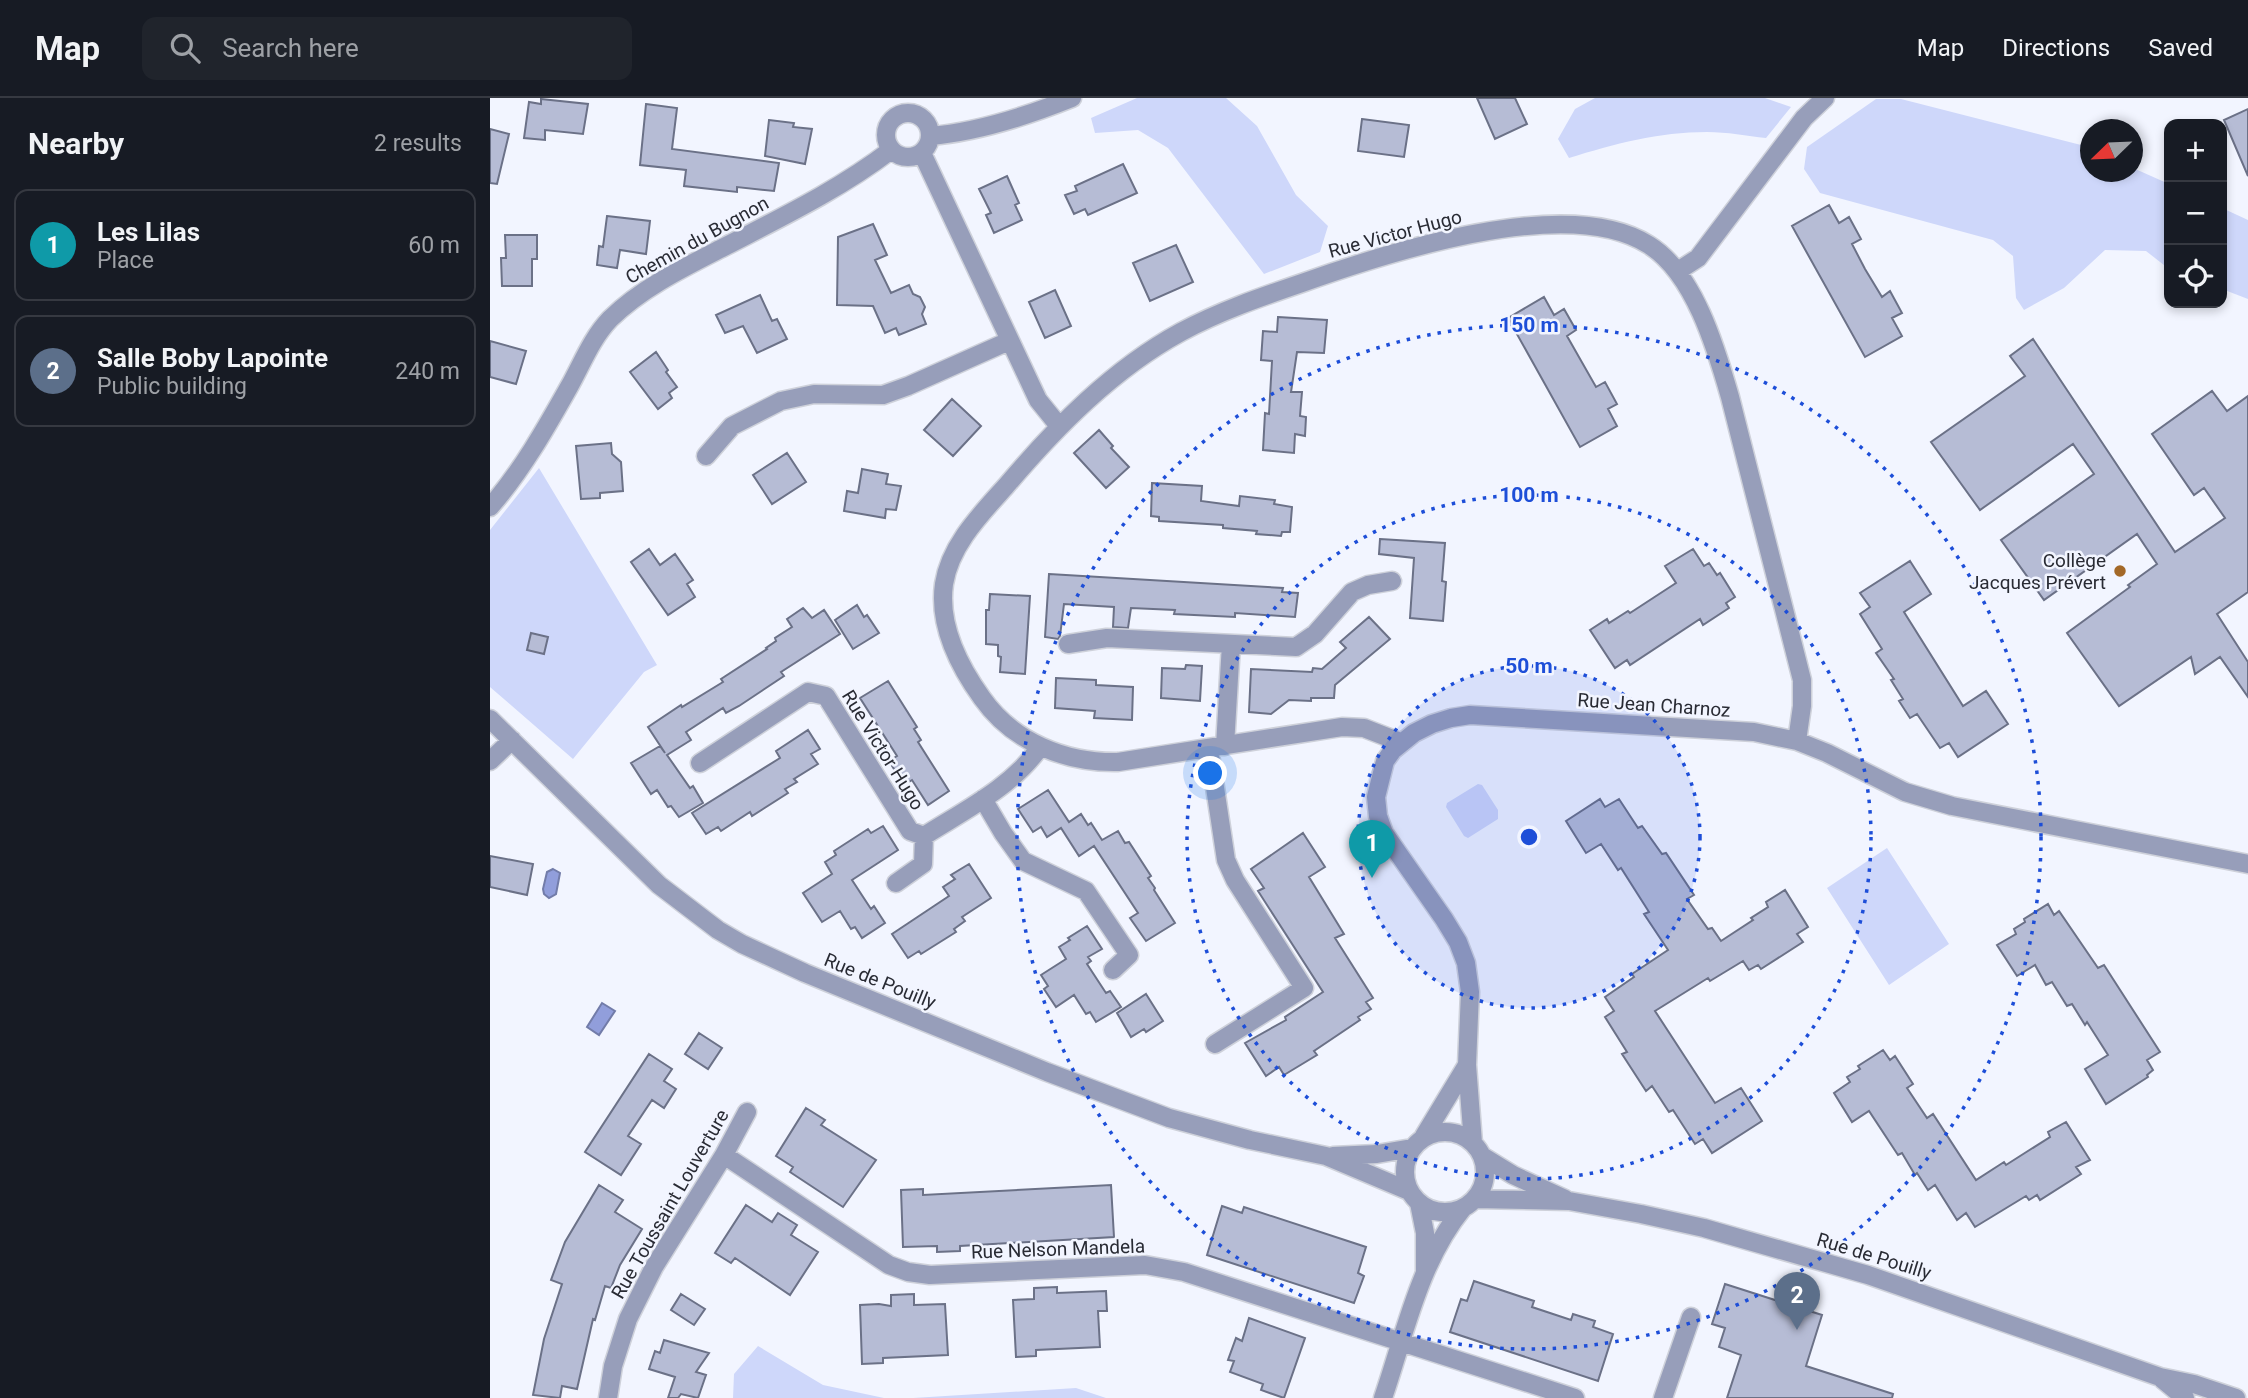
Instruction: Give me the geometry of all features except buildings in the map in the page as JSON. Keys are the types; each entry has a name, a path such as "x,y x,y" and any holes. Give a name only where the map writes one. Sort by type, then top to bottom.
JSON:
{"street":[{"path":"1059,426 1038,400 933,172 926,145 929,126 923,118 904,106 887,128 886,140 891,150 900,157 912,158 926,145 951,134 1037,112 1072,98"},
{"path":"1678,271 1698,258 1804,118 1825,98"},
{"name":"Chemin du Bugnon","path":"490,507 553,417 587,351 607,322 624,306 643,291 675,273 823,195 891,150"},
{"name":"Rue Victor Hugo","path":"1401,743 1364,728 1342,727 1138,760 1098,763 1055,753 1021,736 986,705 962,668 946,627 944,584 959,544 973,524 1059,426 1154,348 1247,302 1333,272 1450,238 1538,226 1599,229 1637,238 1666,258 1678,271 1706,326 1721,366 1802,680 1802,706 1797,741"},
{"path":"706,456 732,426 781,401 814,394 883,395 1009,341"},
{"path":"1068,644 1107,638 1296,647 1315,634 1352,592 1368,585 1392,581"},
{"path":"1215,1044 1304,988 1235,880 1226,860 1217,747 1231,644"},
{"name":"Rue Victor Hugo","path":"700,763 808,692 825,696 910,831 924,836"},
{"name":"Rue Jean Charnoz","path":"1477,1149 1467,1065 1470,992 1466,963 1458,942 1384,833 1378,816 1376,797 1385,761 1401,743 1432,724 1470,715 1754,732 1797,741 1827,753 1882,782 1939,803 2248,863"},
{"name":"Rue de Pouilly","path":"490,719 659,885 718,930 742,944 815,977 1047,1072 1169,1118 1250,1140 1326,1156 1414,1197 1433,1210 1448,1212 1469,1203 1569,1201 1704,1228 1868,1275 2160,1377 2194,1384 2236,1398"},
{"path":"490,761 512,740"},
{"name":"Rue Victor Hugo","path":"924,836 983,799 1021,771 1040,747"},
{"path":"983,799 1023,861 1086,891 1129,955 1113,970"},
{"name":"Rue Victor Hugo","path":"895,883 923,864 924,836"},
{"name":"Rue Jean Charnoz","path":"1418,1142 1467,1065"},
{"name":"Rue Toussaint Louverture","path":"608,1398 613,1366 628,1319 654,1267 747,1112"},
{"name":"Rue de Pouilly","path":"1326,1156 1377,1154 1446,1131 1461,1134 1513,1175 1569,1201"},
{"path":"1418,1142 1406,1160 1404,1176 1414,1197 1425,1233 1425,1270"},
{"path":"1383,1398 1425,1270 1451,1222 1482,1185 1485,1170 1477,1149"},
{"name":"Rue Nelson Mandela","path":"724,1154 889,1265 908,1272 930,1275 1145,1265 1184,1272 1576,1398"},
{"path":"1663,1398 1691,1317"},
{"name":"Rue de Pouilly","path":"2160,1377 2185,1398"}],"shaded area":[{"path":"1137,98 1226,98 1257,126 1296,195 1328,226 1320,252 1264,274 1168,148 1138,130 1095,133 1091,118"},
{"path":"1595,98 1765,98 1791,107 1766,138 1714,132 1672,134 1569,158 1558,139 1575,109"},
{"path":"1876,99 1901,99 2080,145 2080,182 2143,182 2143,172 2164,182 2164,265 2146,251 2105,250 2064,288 2024,310 2016,298 2013,256 1993,240 1820,193 1804,169 1807,147"},
{"path":"2227,210 2248,220 2248,299 2227,291"},
{"path":"539,468 657,665 644,672 573,759 490,687 490,530"},
{"path":"1478,784 1482,785 1498,810 1498,819 1468,838 1464,836 1446,807 1447,803"},
{"path":"1887,848 1949,944 1889,985 1827,888"},
{"path":"758,1346 823,1385 884,1398 733,1398 734,1374"},
{"path":"1076,1388 1106,1398 913,1398"}],"water":[{"path":"553,869 560,873 556,894 549,898 543,889 547,872"},
{"path":"602,1003 615,1011 599,1035 587,1027"}],"place":[{"name":"Collège Jacques Prévert","path":"2120,571"},
{"name":"Les Lilas","path":"1372,878"},
{"name":"Salle Boby Lapointe","path":"1797,1330"}]}
